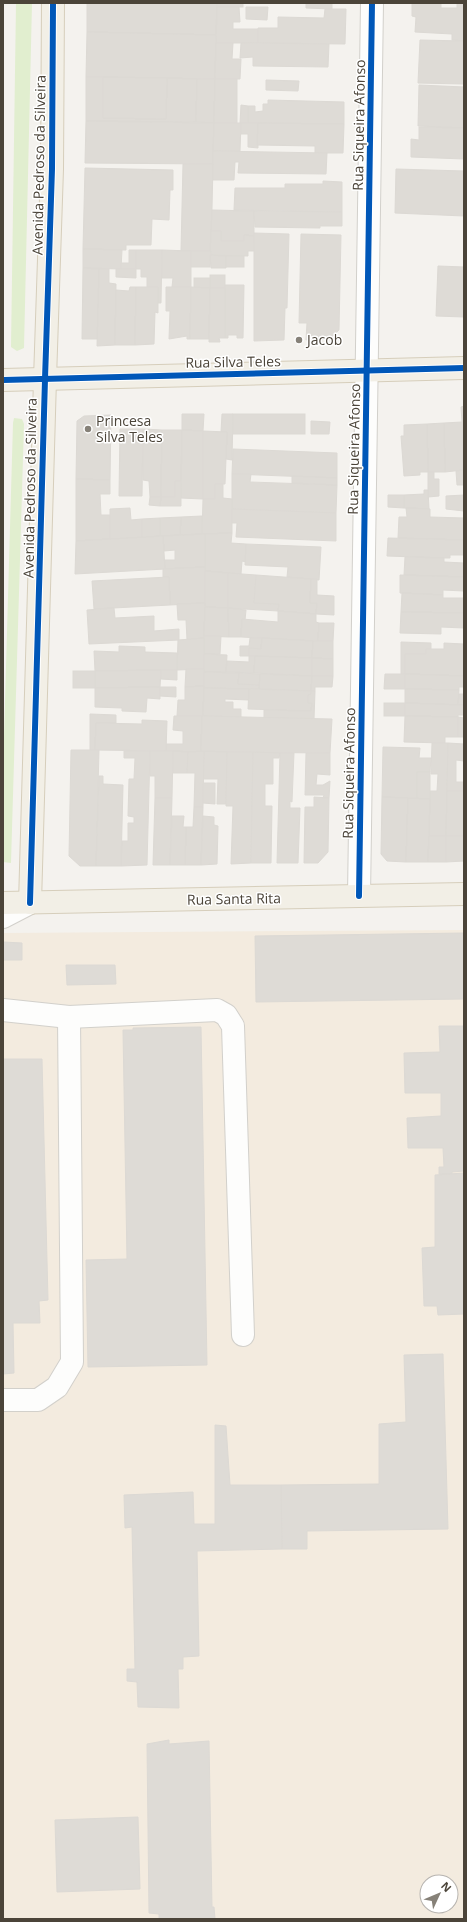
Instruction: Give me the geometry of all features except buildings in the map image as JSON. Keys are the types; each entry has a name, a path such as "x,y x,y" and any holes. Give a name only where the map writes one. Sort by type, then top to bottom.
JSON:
{"main road":[{"name":"Avenida Pedroso da Silveira","path":"30,903 44,379 52,169 53,3"},
{"name":"Rua Silva Teles","path":"3,380 464,368"},
{"name":"Rua Santa Rita","path":"3,903 464,894"}],"street":[{"name":"Rua Siqueira Afonso","path":"359,896 372,3"},
{"path":"3,917 30,903"},
{"path":"3,1010 69,1017 217,1010 226,1015 233,1026 243,1336"},
{"path":"3,1400 38,1400 57,1387 72,1362 69,1017"}],"shaded area":[{"path":"464,930 464,1919 3,1919 3,933"}],"green space":[{"path":"16,3 32,3 24,348 17,351 11,347"},
{"path":"14,418 22,419 24,424 11,863 3,862 3,772"}],"cycle path":[{"path":"30,903 52,169 53,3"},
{"path":"359,896 372,3"},
{"path":"3,380 464,368"}],"place":[{"name":"Jacob","path":"299,340"},
{"name":"Princesa Silva Teles","path":"88,429"}]}
